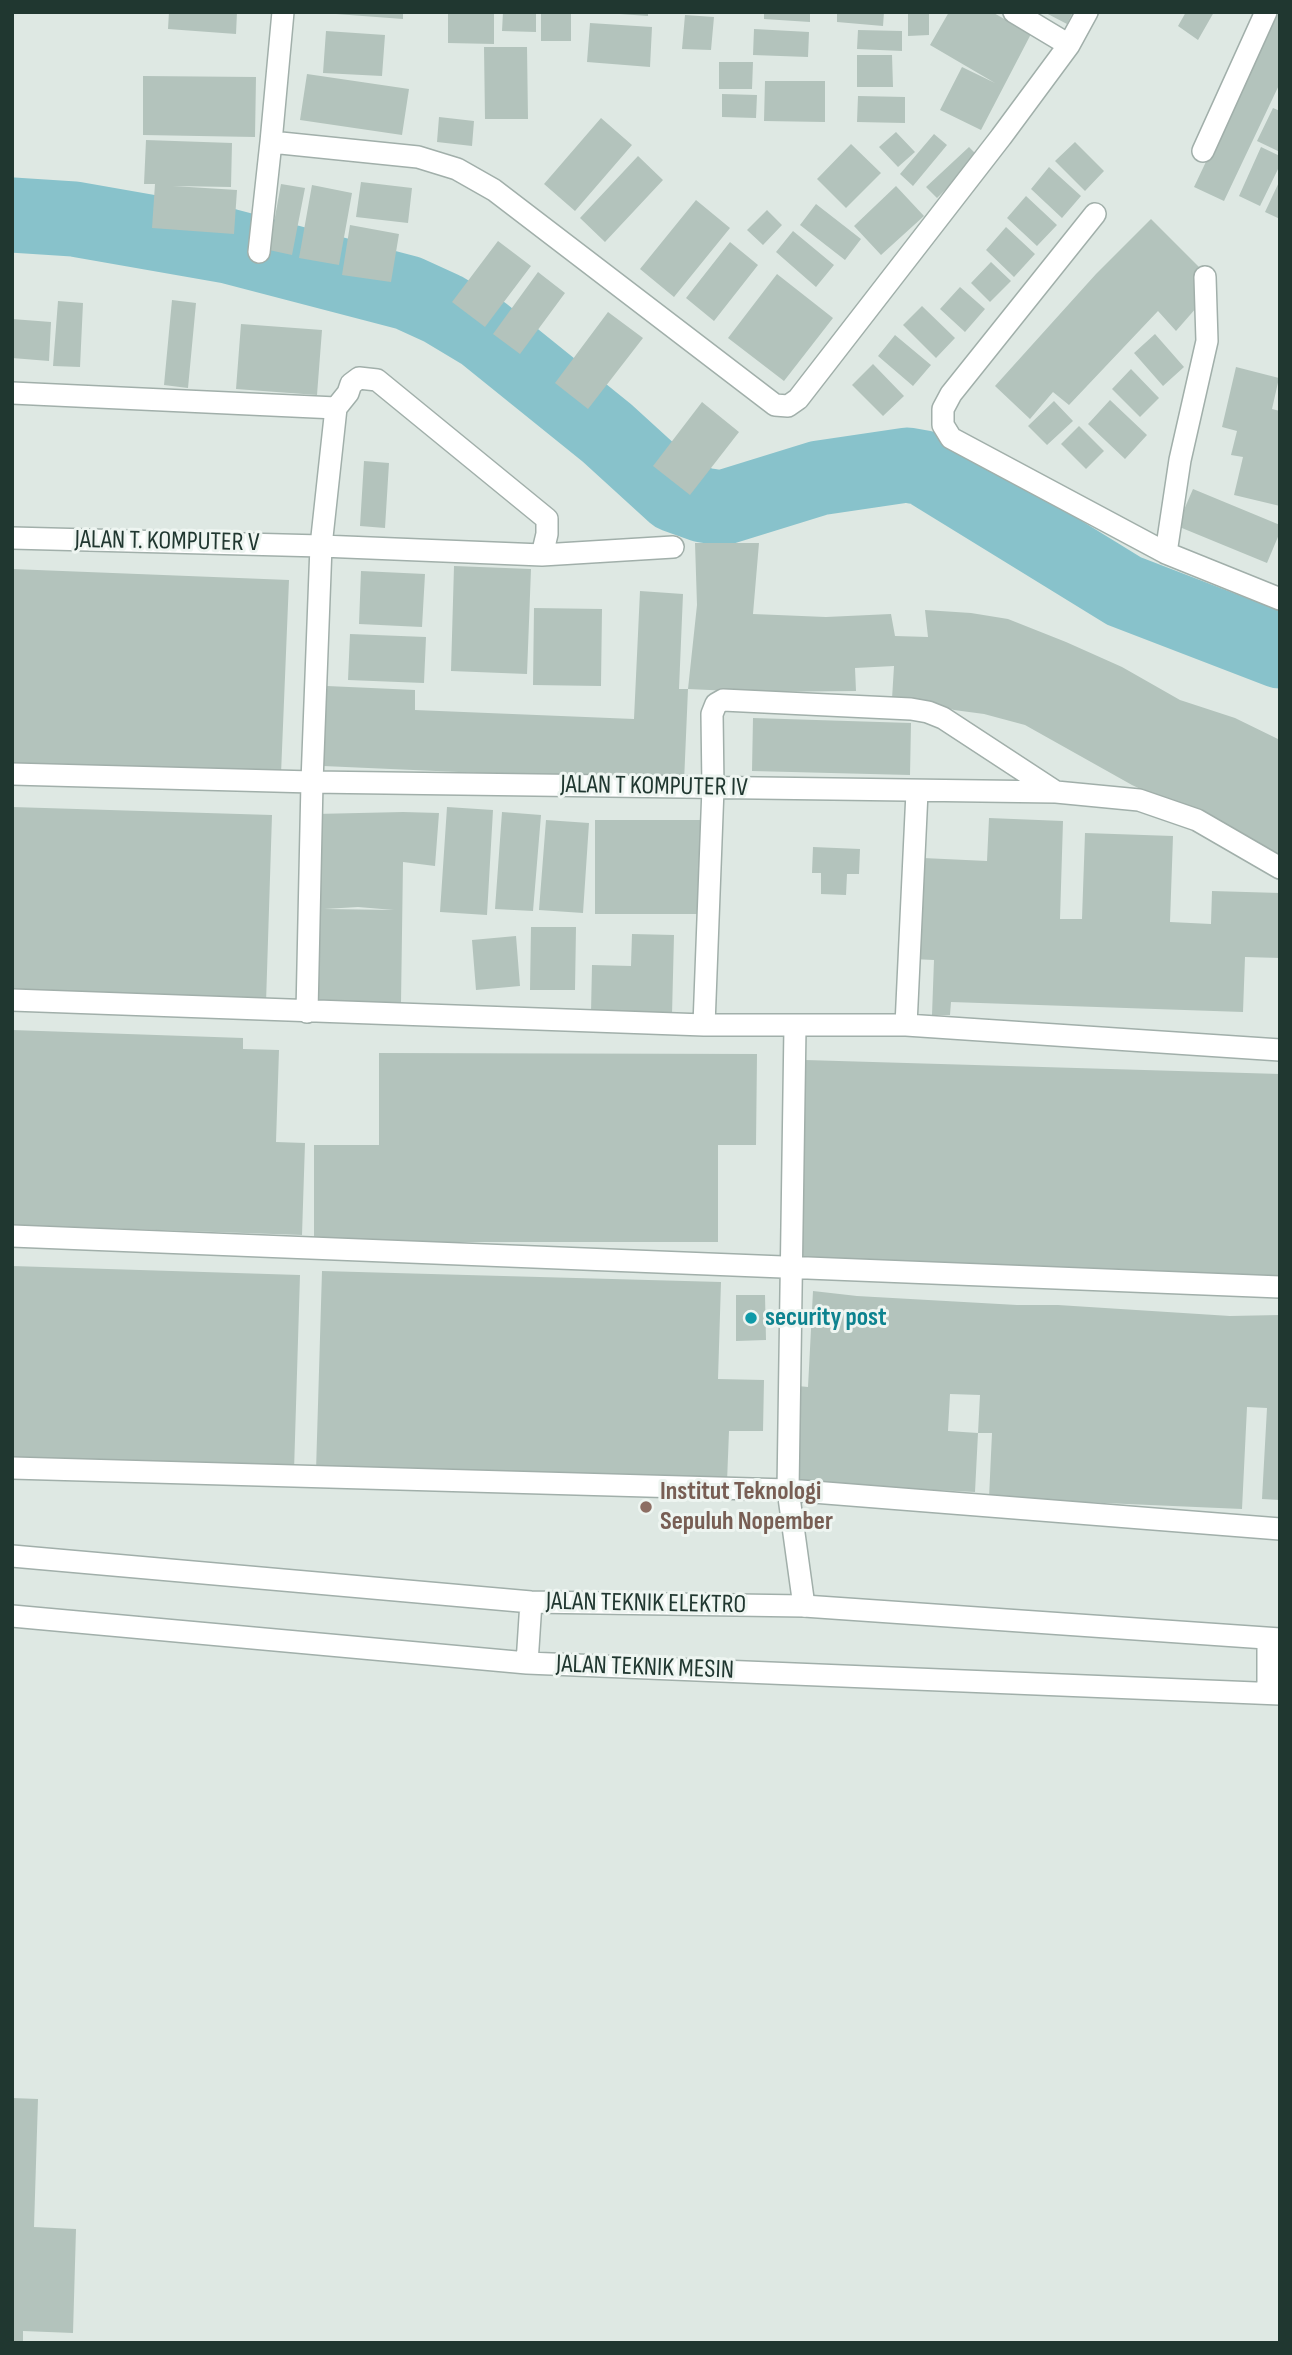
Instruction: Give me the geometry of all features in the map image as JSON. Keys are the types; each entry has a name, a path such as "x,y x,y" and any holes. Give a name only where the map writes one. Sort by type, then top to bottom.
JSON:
{"street":[{"path":"258,252 283,12"},
{"path":"1014,12 1069,45"},
{"path":"271,142 418,157 457,169 494,190 775,405 788,406 798,399 1069,45 1087,12"},
{"path":"1203,151 1265,12"},
{"path":"1095,214 951,394 943,409 943,425 951,438 1166,553 1280,599"},
{"path":"1166,553 1180,460 1207,341 1205,277"},
{"path":"307,1012 321,545 336,408 348,393 351,384 359,378 377,380 547,519 542,555"},
{"path":"12,393 336,408"},
{"name":"JALAN T. KOMPUTER V","path":"12,538 321,545 542,555 673,547"},
{"path":"704,1025 713,788 712,715 716,704 723,700 928,712 943,718 1056,792"},
{"name":"JALAN T KOMPUTER IV","path":"12,774 312,782 1056,792 1139,800 1197,820 1280,868"},
{"path":"906,1025 917,792"},
{"path":"12,1000 704,1025 906,1025 1280,1051"},
{"path":"794,1027 788,1490 804,1606"},
{"path":"12,1236 1280,1287"},
{"path":"12,1468 788,1490 1280,1529"},
{"name":"JALAN TEKNIK ELEKTRO","path":"12,1556 531,1602 804,1606 1274,1639"},
{"path":"527,1663 531,1602"},
{"name":"JALAN TEKNIK MESIN","path":"12,1615 527,1663 1274,1694"},
{"path":"1274,1639 1274,1694"}],"building":[{"path":"169,12 237,12 236,34 168,29"},
{"path":"403,12 403,19 336,14"},
{"path":"448,12 494,12 494,44 448,43"},
{"path":"503,12 536,12 536,32 502,31"},
{"path":"541,12 571,12 571,41 541,41"},
{"path":"648,12 648,16 620,14"},
{"path":"764,12 810,12 810,22 764,19"},
{"path":"837,12 884,12 883,26 837,22"},
{"path":"908,12 929,12 929,35 908,36"},
{"path":"949,12 992,12 1031,34 981,130 940,110 962,67 995,83 930,45"},
{"path":"1044,12 1073,12 1067,24"},
{"path":"1186,12 1214,12 1198,40 1178,26"},
{"path":"1277,12 1280,12 1280,83 1224,201 1194,187"},
{"path":"685,15 714,17 711,50 682,49"},
{"path":"590,23 652,27 650,67 587,62"},
{"path":"754,29 809,32 808,57 753,55"},
{"path":"858,30 902,31 902,51 857,49"},
{"path":"326,31 385,35 382,76 323,73"},
{"path":"484,47 527,47 528,119 485,119"},
{"path":"857,55 892,55 893,87 857,87"},
{"path":"719,62 753,62 752,89 719,89"},
{"path":"307,74 409,89 402,135 300,120"},
{"path":"143,76 256,77 255,137 143,135"},
{"path":"765,81 825,81 825,122 764,121"},
{"path":"722,94 757,95 756,118 722,117"},
{"path":"858,96 905,97 905,123 857,122"},
{"path":"1273,108 1280,111 1280,152 1257,141"},
{"path":"439,117 474,121 472,146 437,142"},
{"path":"601,118 632,145 575,211 544,184"},
{"path":"896,132 915,152 898,167 879,147"},
{"path":"934,134 947,145 913,186 900,174"},
{"path":"146,140 232,143 231,187 173,186 237,190 234,234 152,228 155,184 144,184"},
{"path":"1075,142 1104,171 1085,191 1055,161"},
{"path":"851,144 881,173 846,208 817,179"},
{"path":"969,147 979,157 937,198 926,187"},
{"path":"1261,147 1280,156 1280,165 1260,206 1239,196"},
{"path":"638,156 663,180 605,242 580,218"},
{"path":"1049,167 1081,196 1062,218 1031,189"},
{"path":"1280,180 1280,219 1265,212"},
{"path":"361,182 412,188 408,223 356,217"},
{"path":"281,184 305,188 292,255 269,250"},
{"path":"312,185 352,193 339,265 299,258"},
{"path":"896,186 924,216 881,255 854,226"},
{"path":"1026,196 1057,225 1037,246 1007,218"},
{"path":"696,200 730,228 674,297 640,269"},
{"path":"816,204 861,239 845,260 800,225"},
{"path":"767,210 782,225 763,245 747,230"},
{"path":"1151,219 1199,267 1197,307 1176,331 1158,311 1069,405 1053,392 1030,419 995,386 1096,274"},
{"path":"350,225 399,234 391,282 342,275"},
{"path":"1006,227 1035,254 1014,277 986,250"},
{"path":"793,231 834,265 816,287 776,252"},
{"path":"498,241 531,266 485,327 452,302"},
{"path":"730,242 758,265 714,321 686,298"},
{"path":"991,262 1011,281 990,302 971,283"},
{"path":"538,272 565,293 520,354 493,334"},
{"path":"777,274 833,318 784,381 728,338"},
{"path":"960,287 985,309 965,332 940,309"},
{"path":"172,300 196,303 188,388 164,385"},
{"path":"58,301 83,303 80,367 53,366"},
{"path":"922,306 955,338 936,358 903,325"},
{"path":"608,312 643,338 588,409 555,383"},
{"path":"12,319 51,322 49,361 12,358"},
{"path":"241,324 322,330 317,395 236,389"},
{"path":"1155,334 1184,367 1163,386 1134,353"},
{"path":"895,335 931,365 913,386 878,356"},
{"path":"873,364 904,396 883,416 852,385"},
{"path":"1236,367 1279,378 1272,409 1280,411 1280,506 1234,495 1243,457 1231,455 1237,431 1222,427"},
{"path":"1131,369 1159,398 1140,417 1112,389"},
{"path":"1110,400 1147,435 1125,459 1088,424"},
{"path":"1054,401 1073,421 1047,445 1028,426"},
{"path":"702,402 739,432 690,495 653,466"},
{"path":"1079,426 1104,451 1086,469 1061,444"},
{"path":"364,461 389,463 385,528 360,526"},
{"path":"1193,489 1280,525 1280,532 1267,563 1177,526"},
{"path":"695,543 759,543 753,614 826,617 891,614 895,636 928,637 925,610 1008,619 1122,667 1180,700 1235,718 1280,740 1280,855 1132,785 1025,725 924,701 892,699 894,666 855,668 856,691 753,692 688,689 697,605"},
{"path":"454,566 531,569 527,674 451,671"},
{"path":"12,569 289,580 281,774 12,763"},
{"path":"361,571 425,574 422,627 359,624"},
{"path":"640,591 683,594 679,689 688,689 684,782 323,766 327,686 415,690 415,710 634,719"},
{"path":"534,608 602,609 601,686 533,685"},
{"path":"350,634 426,637 424,683 348,680"},
{"path":"753,718 911,723 910,775 752,771"},
{"path":"12,807 272,815 266,1003 12,996"},
{"path":"447,807 493,810 487,915 440,912"},
{"path":"502,812 541,815 533,911 495,909"},
{"path":"439,813 435,866 403,862 401,1003 315,1000 315,814","holes":["358,907 394,910 324,909"]},
{"path":"989,818 1063,821 1060,919 1082,919 1085,833 1173,836 1170,922 1211,924 1212,891 1280,893 1280,958 1245,957 1243,1012 951,1002 950,1015 932,1015 934,960 912,959 923,858 987,861"},
{"path":"546,820 589,823 583,913 539,910"},
{"path":"595,820 702,820 702,914 595,914"},
{"path":"813,847 860,849 859,874 847,874 846,895 821,894 821,873 812,873"},
{"path":"531,927 576,927 575,990 530,990"},
{"path":"632,934 674,935 672,1015 591,1013 592,965 631,966"},
{"path":"516,936 520,986 476,990 472,940"},
{"path":"12,1030 243,1038 243,1049 279,1050 276,1142 305,1143 302,1235 12,1225"},
{"path":"379,1053 757,1054 756,1145 718,1145 718,1242 314,1242 314,1145 379,1145"},
{"path":"805,1060 1280,1074 1280,1277 799,1262"},
{"path":"12,1266 300,1275 294,1471 12,1463"},
{"path":"322,1271 721,1282 718,1379 764,1380 763,1431 729,1431 727,1482 316,1471"},
{"path":"813,1291 857,1296 1230,1316 1280,1315 1280,1500 1262,1499 1267,1408 1247,1407 1242,1509 989,1498 992,1433 978,1433 975,1492 794,1483 798,1386 808,1387","holes":["950,1394 980,1395 978,1433 948,1431"]},
{"name":"security post","path":"736,1295 765,1295 766,1340 736,1341"},
{"path":"12,2098 38,2099 34,2227 76,2229 73,2333 23,2331 23,2343 12,2343"}],"waterway":[{"path":"12,215 74,219 228,246 408,293 443,309 483,333 607,433 675,495 703,505 722,508 819,478 907,465 924,468 1124,591 1280,651"}],"place":[{"name":"security post","path":"751,1318"},
{"name":"Institut Teknologi Sepuluh Nopember","path":"646,1507"}]}
